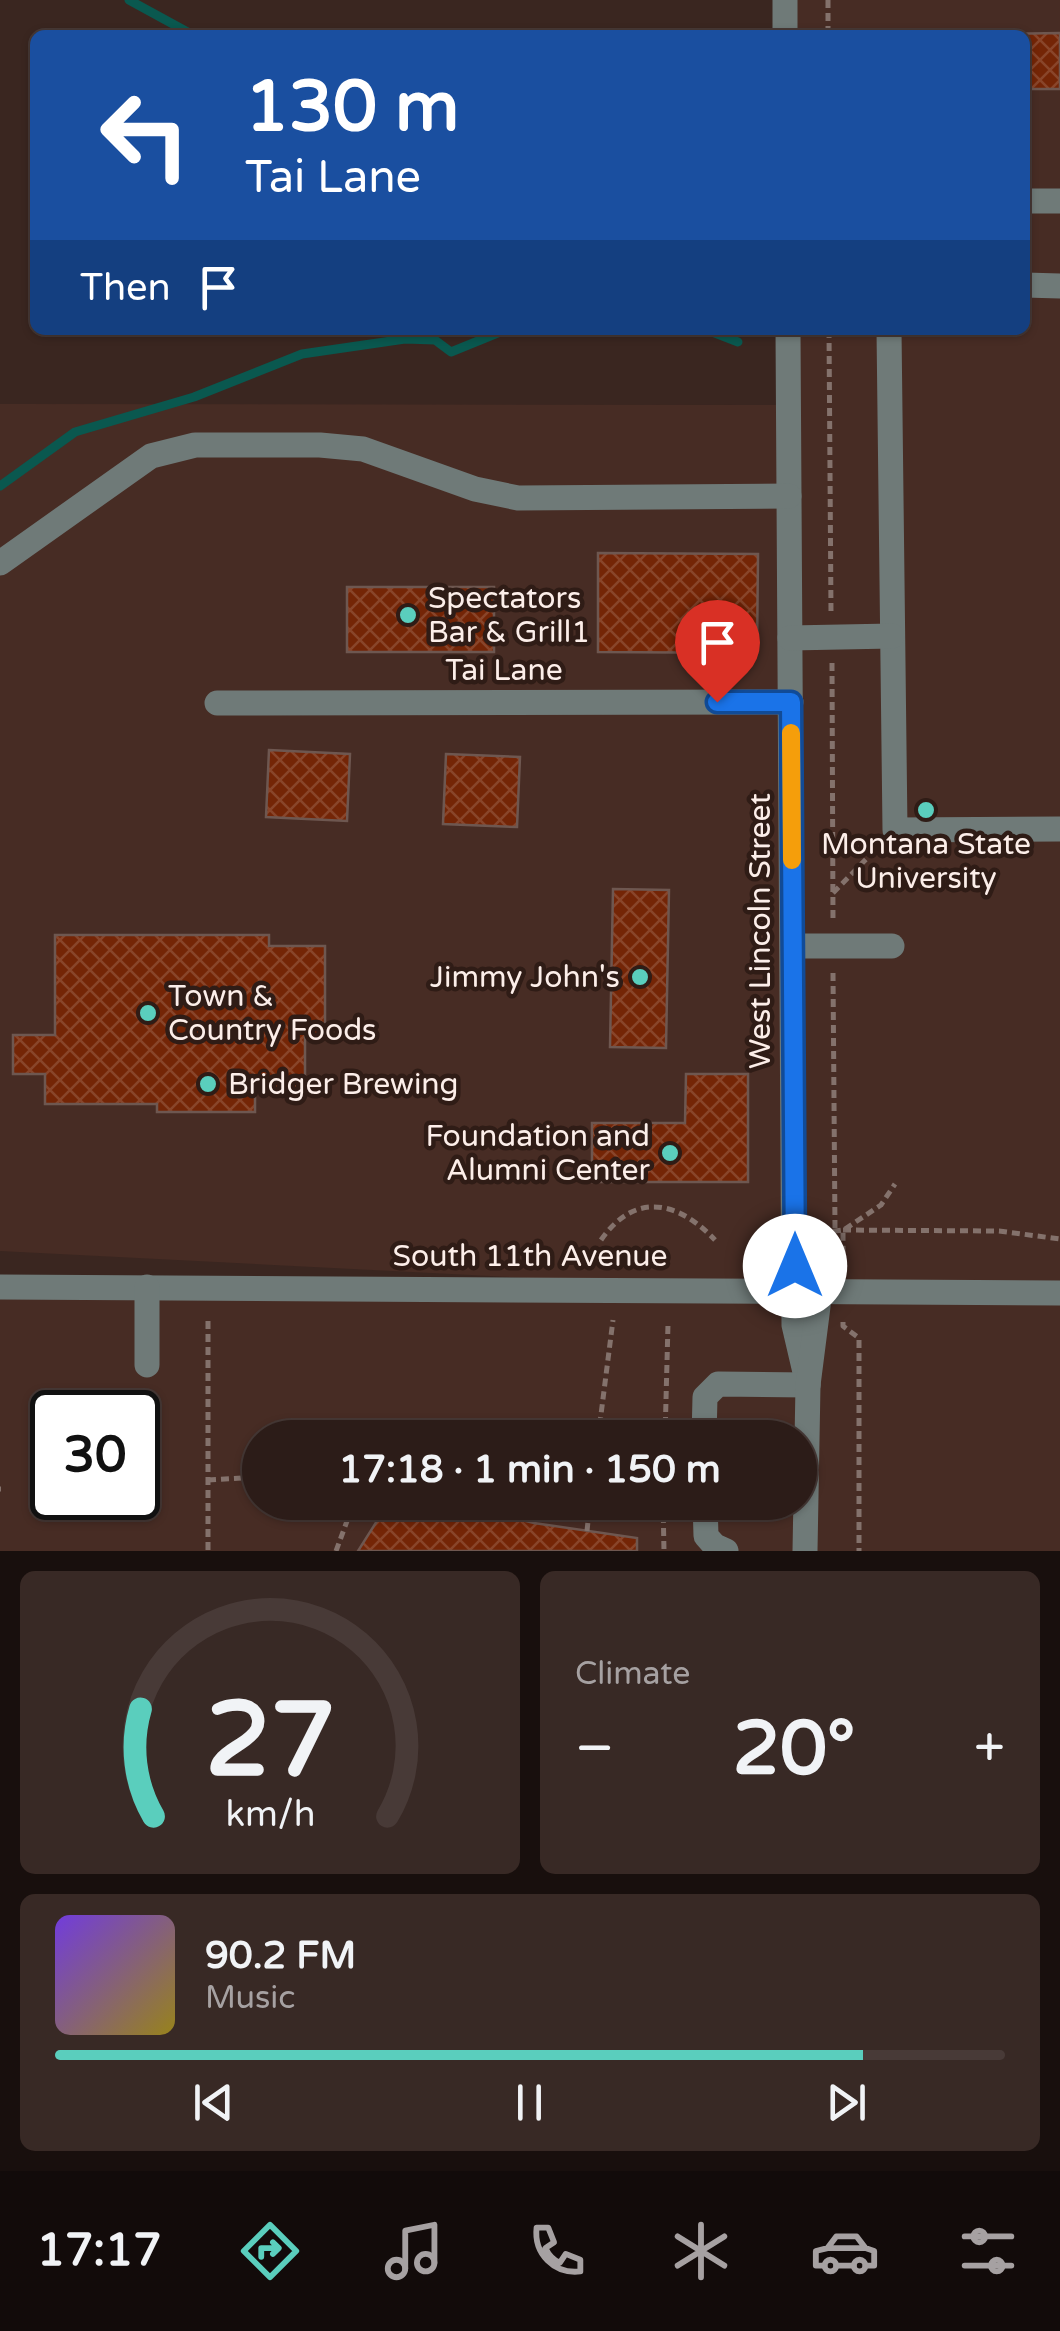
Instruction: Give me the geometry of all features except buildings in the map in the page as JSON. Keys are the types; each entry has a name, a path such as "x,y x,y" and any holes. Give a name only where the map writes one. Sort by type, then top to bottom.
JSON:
{"street":[{"path":"785,0 786,30"},
{"path":"1030,201 1060,201"},
{"path":"1030,285 1060,286"},
{"name":"West Lincoln Street","path":"788,335 793,946 808,1291 796,1340 808,1385 806,1551"},
{"path":"888,335 895,830 1060,829"},
{"path":"0,563 151,456 194,445 363,449 475,489 518,498 789,496"},
{"path":"790,638 892,636"},
{"name":"Tai Lane","path":"216,703 791,702"},
{"path":"793,946 892,946"},
{"name":"South 11th Avenue","path":"0,1286 1060,1293"},
{"path":"147,1365 148,1287"},
{"path":"704,1420 704,1397 718,1384 808,1385"},
{"path":"706,1520 706,1536 726,1551"}],"path":[{"path":"828,0 828,30"},
{"path":"830,335 835,1230"},
{"path":"833,893 895,830"},
{"path":"895,1184 881,1206 843,1230 999,1231 1060,1239"},
{"path":"601,1240 611,1225 644,1208 684,1212 715,1240"},
{"path":"600,1420 613,1320"},
{"path":"208,1321 208,1551"},
{"path":"665,1420 668,1324"},
{"path":"843,1326 858,1338 860,1551"},
{"path":"208,1480 242,1478"},
{"path":"336,1551 347,1520"},
{"path":"587,1530 588,1520"},
{"path":"663,1520 664,1551"}],"shaded area":[{"path":"785,0 1060,0 1060,1551 0,1551 0,1290 765,1290 0,1251 0,404 788,405 788,335 1030,335 1030,30 786,30"}],"waterway":[{"path":"129,0 184,30"},
{"path":"0,486 75,432 194,397 302,354 405,339 435,340 451,352 493,335"},
{"path":"720,335 738,342"}],"slow traffic":[{"path":"791,733 792,860"}],"place":[{"name":"Spectators Bar & Grill1","path":"408,615"},
{"name":"Montana State University","path":"926,810"},
{"name":"Jimmy John's","path":"640,977"},
{"name":"Town & Country Foods","path":"148,1013"},
{"name":"Bridger Brewing","path":"208,1084"},
{"name":"Foundation and Alumni Center","path":"670,1153"}],"route":[{"path":"717,702 791,702 795,1266"}]}
